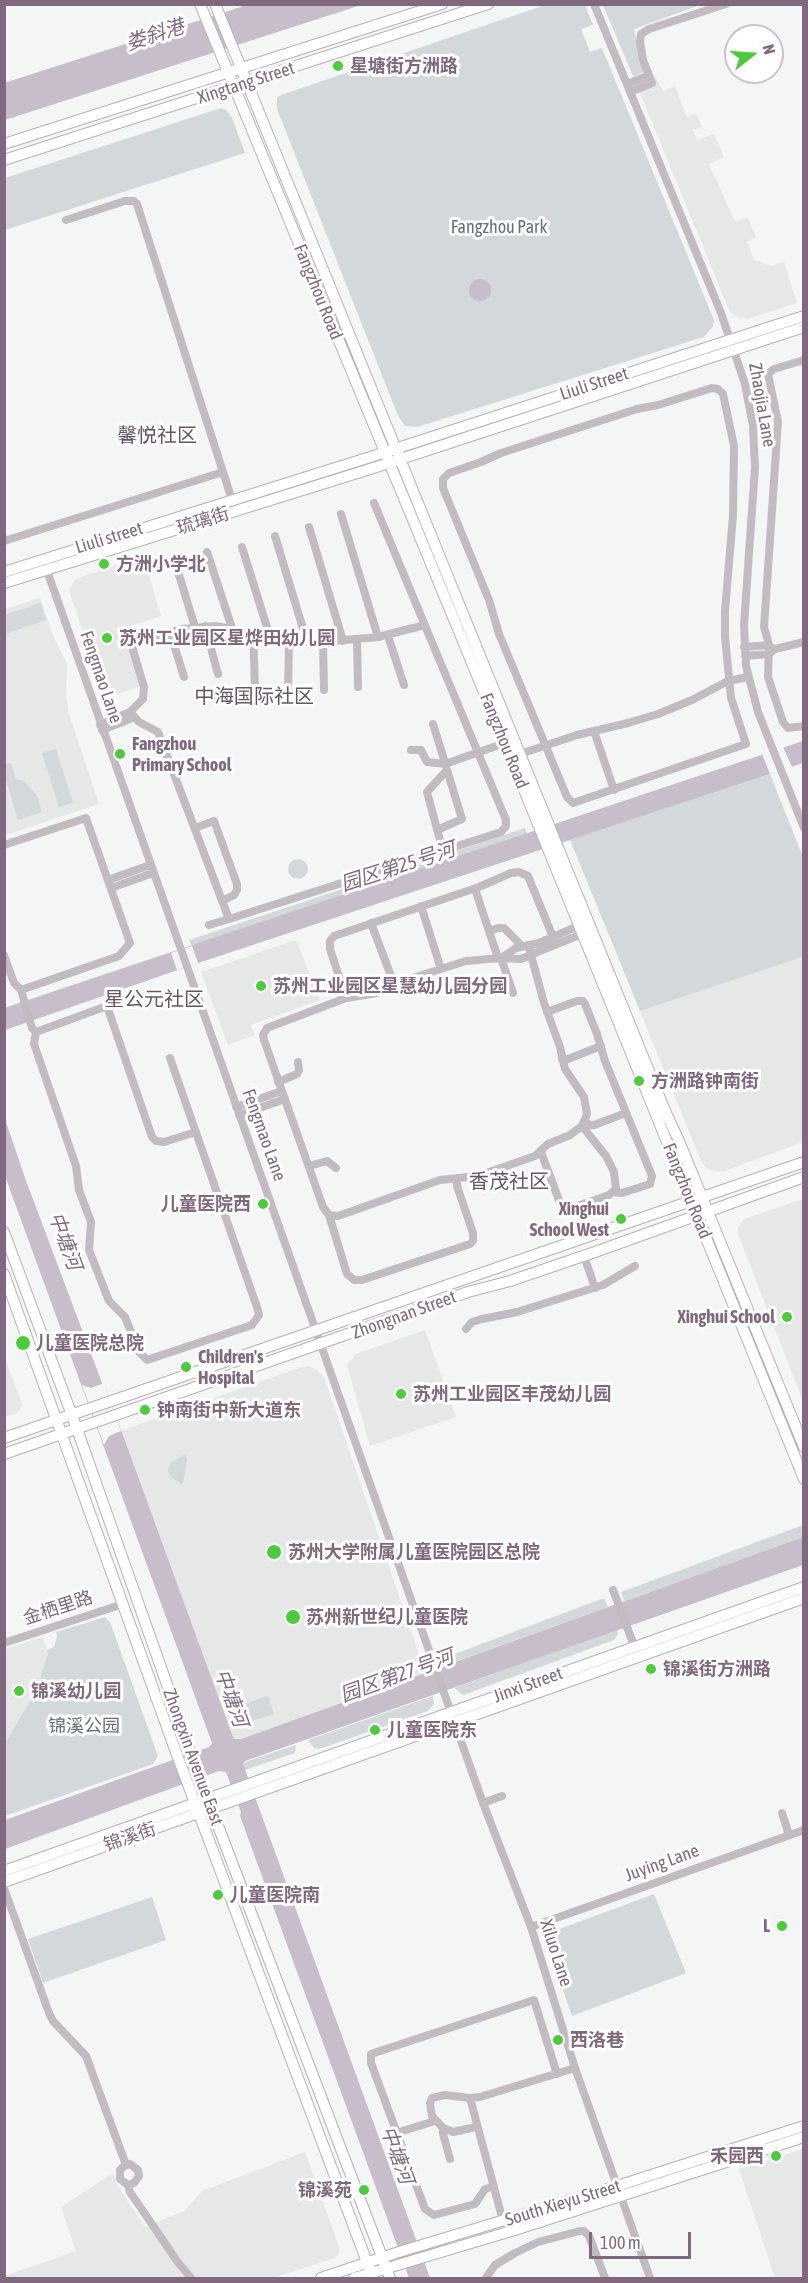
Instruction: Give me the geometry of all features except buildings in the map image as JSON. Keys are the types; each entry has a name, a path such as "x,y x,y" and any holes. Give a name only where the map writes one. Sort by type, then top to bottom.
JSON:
{"main road":[{"name":"Fangzhou Road","path":"200,4 505,743 552,846 702,1214 804,1479"},
{"name":"Xingtang Street","path":"4,144 442,4"},
{"name":"Xingtang Street","path":"4,160 488,4"},
{"name":"Fangzhou Road","path":"217,8 520,754 544,828"},
{"name":"Liuli Street","path":"387,458 733,344 804,316"},
{"name":"Liuli Street","path":"733,344 804,327"},
{"name":"Liuli street","path":"4,572 45,564 232,500 387,458"},
{"name":"琉璃街","path":"4,583 45,564 387,458"},
{"name":"Fangzhou Road","path":"552,846 580,930 696,1199"},
{"name":"Zhongnan Street","path":"4,1438 317,1332 804,1162"},
{"name":"Zhongnan Street","path":"4,1454 468,1292 510,1281 584,1256 804,1177"},
{"name":"Fangzhou Road","path":"702,1214 804,1447"},
{"name":"Zhongxin Avenue East","path":"4,1232 72,1414 201,1781 388,2274"},
{"name":"Zhongxin Avenue East","path":"4,1274 188,1785 370,2272"},
{"name":"Jinxi Street","path":"254,1788 636,1652 804,1587"},
{"name":"Jinxi Street","path":"636,1652 804,1598"},
{"name":"锦溪街","path":"4,1882 254,1788"},
{"name":"锦溪街","path":"4,1872 197,1809"},
{"name":"South Xieyu Street","path":"321,2278 370,2272 388,2274 421,2251 503,2221 619,2191 804,2126"},
{"name":"South Xieyu Street","path":"354,2278 370,2272 381,2258 399,2252 421,2251 804,2137"}],"street":[{"name":"Zhaojia Lane","path":"594,4 733,344 745,384 755,444 744,651 754,702 804,828"},
{"path":"628,88 650,80 640,42 641,34 649,29 726,4"},
{"path":"66,220 124,201 134,201 137,204 232,500"},
{"path":"804,360 774,369 768,374 778,422 764,627 771,650 767,673 783,722 789,728 804,726"},
{"path":"715,388 721,391 725,398 734,446 733,515 725,611 728,681 731,698 746,739 744,746 577,802 569,801 544,746 499,634 489,600 443,488 443,479 449,473 501,453 637,409 715,388"},
{"path":"4,541 223,472"},
{"path":"208,925 499,834 506,826 506,820 374,503"},
{"path":"341,514 378,637"},
{"path":"309,527 343,641"},
{"path":"275,536 307,642"},
{"path":"242,547 270,637"},
{"path":"207,552 232,628"},
{"path":"175,562 195,627"},
{"name":"Fengmao Lane","path":"45,564 453,1717"},
{"path":"101,727 133,713 143,699 145,691 134,647 140,641 170,632 205,626 232,628 289,641 343,641 388,636 425,625"},
{"path":"205,626 218,674"},
{"path":"170,632 184,677"},
{"path":"253,633 255,687"},
{"path":"388,636 404,685"},
{"path":"357,640 358,687"},
{"path":"744,651 771,650 802,640"},
{"path":"288,692 289,641"},
{"path":"323,642 324,690"},
{"path":"520,754 658,714 692,700 728,681 748,676"},
{"path":"133,713 158,732 229,919"},
{"path":"433,724 462,819 437,830"},
{"path":"594,731 614,790"},
{"path":"443,852 427,792 440,778 446,767 477,752 505,743"},
{"path":"411,750 421,750 427,762 446,767"},
{"path":"435,763 440,778"},
{"path":"4,845 86,818 130,944 122,954 21,990"},
{"path":"195,828 214,821 237,884 234,895 222,901"},
{"path":"110,884 152,869"},
{"path":"346,998 330,948 330,941 338,934 475,888 511,873 524,873 531,881 553,937"},
{"path":"475,888 513,993"},
{"path":"421,906 441,969"},
{"path":"371,923 394,984"},
{"path":"328,1215 338,1216 433,1182 478,1176 542,1152 548,1144 570,1135 584,1124 587,1114 585,1097 568,1074 562,1059 531,955 525,945 504,928 489,931"},
{"path":"500,958 525,945 580,930"},
{"path":"457,1178 457,1186 473,1233 470,1244 362,1280 354,1280 347,1274 263,1035 267,1028 346,998 372,995 394,984 466,961 515,959 531,955 580,930"},
{"path":"4,955 14,983 21,990 30,1023 36,1032"},
{"path":"542,1152 563,1211 614,1192 622,1193 650,1184 652,1181 583,1001 547,1012"},
{"path":"171,1058 259,1315 252,1324 147,1360 139,1352 125,1317 109,1301 89,1250 91,1222 79,1190 76,1166 34,1044 36,1032 107,1006 152,1137 156,1141 164,1142 196,1132"},
{"path":"562,1059 601,1046"},
{"path":"278,1082 297,1074 298,1062"},
{"path":"238,1111 283,1095"},
{"path":"584,1124 594,1125 626,1113"},
{"path":"584,1124 612,1166 616,1177 614,1192"},
{"path":"309,1166 327,1161 336,1168"},
{"path":"584,1256 595,1288"},
{"path":"466,1329 472,1322 517,1312 609,1283 635,1266"},
{"path":"613,1590 636,1652"},
{"name":"金栖里路","path":"4,1643 123,1604"},
{"name":"Xiluo Lane","path":"453,1717 483,1803 531,1927 575,2068 650,2278"},
{"path":"483,1803 502,1796"},
{"path":"782,1813 789,1835"},
{"name":"Juying Lane","path":"531,1927 804,1830"},
{"path":"4,1887 51,2018 84,2052 126,2165"},
{"path":"492,2187 485,2189 475,2204 441,2215 429,2214 425,2210 369,2058 374,2051 534,2000 557,2074"},
{"path":"476,2127 453,2132 443,2128 435,2121 430,2109 432,2098 446,2094 470,2098 480,2097 575,2068"},
{"path":"470,2098 492,2187 503,2221"},
{"path":"396,2133 435,2121"},
{"path":"443,2128 450,2158"},
{"path":"128,2185 136,2181 139,2173 133,2165 126,2165 120,2170 119,2176 122,2182 128,2185 130,2192 191,2278"},
{"path":"486,2278 495,2265 515,2253 538,2242 580,2231 589,2236 605,2278"}],"shaded area":[{"path":"651,69 663,91 675,86 687,117 696,113 702,127 693,130 697,140 714,134 724,157 709,164 735,222 748,217 756,238 747,241 754,260 771,266 784,262 797,303 748,319 739,318 730,312 633,76"},
{"name":"苏州工业园区星烨田幼儿园","path":"133,557 135,562 144,559 161,616 124,628 143,685 103,699 69,591 75,579 120,564"},
{"path":"40,598 54,638 67,664 68,711 99,804 5,835 4,610"},
{"name":"苏州工业园区星慧幼儿园分园","path":"296,940 320,1000 251,1025 255,1035 228,1045 201,972"},
{"path":"803,957 803,1142 722,1172 710,1170 701,1161 640,1011"},
{"name":"Xinghui School","path":"804,1199 803,1401 738,1234 738,1228 744,1219"},
{"name":"苏州工业园区丰茂幼儿园","path":"425,1330 456,1417 370,1446 347,1365 356,1354"},
{"path":"4,1356 23,1406 17,1413 5,1417"},
{"name":"苏州大学附属儿童医院园区总院","path":"309,1366 324,1377 425,1672 241,1739 235,1739 120,1431"},
{"name":"锦溪幼儿园","path":"42,1637 49,1654 29,1703 5,1743 5,1649"},
{"path":"803,2149 803,2278 775,2278 739,2169"},
{"path":"305,2152 339,2247 339,2253 334,2258 274,2278 5,2278 4,2276 76,2251 61,2207 113,2173 119,2188 145,2227 184,2211 202,2191"}],"green space":[{"name":"Fangzhou Park","path":"545,5 585,5 593,25 581,29 590,52 602,48 714,320 713,326 704,337 417,427 405,426 398,416 277,109 277,98"},
{"path":"603,5 700,5 634,29 643,72 633,76"},
{"path":"221,108 226,110 232,118 245,153 5,230 5,178"},
{"path":"41,603 46,620 5,634 5,615"},
{"path":"56,749 73,803 59,807 42,753"},
{"path":"11,763 16,779 24,781 37,796 42,812 18,820 5,777 5,765"},
{"path":"770,774 803,857 803,957 640,1011 570,840"},
{"path":"525,828 527,834 192,946 189,940"},
{"path":"294,859 302,859 308,865 308,873 302,879 294,879 288,873 288,865"},
{"path":"186,1454 187,1460 181,1484 170,1476 168,1469 171,1462"},
{"path":"803,1525 803,1537 624,1601 621,1592"},
{"path":"604,1598 608,1607 446,1665 444,1658"},
{"name":"锦溪公园","path":"105,1617 110,1622 158,1756 153,1764 5,1816 5,1743 29,1703 40,1679 48,1654 47,1650 54,1647 56,1632"},
{"path":"617,1630 618,1634 614,1640 463,1695 454,1688"},
{"path":"268,1696 274,1714 245,1723 239,1706"},
{"path":"433,1696 434,1704 428,1711 319,1749 314,1748 308,1740"},
{"path":"296,1745 295,1753 245,1770 243,1764 245,1762"},
{"path":"654,1894 686,1973 572,2016 547,1944 549,1933"},
{"path":"152,1897 166,1940 43,1983 28,1939"}],"water":[{"name":"娄斜港","path":"247,5 361,5 5,120 4,83"},
{"path":"480,279 488,282 491,290 488,298 480,301 472,298 469,290 472,282"},
{"path":"803,741 803,763 198,963 5,1030 4,1008"},
{"path":"4,1116 25,1178 105,1386 235,1739 241,1739 803,1537 803,1565 245,1761 243,1764 430,2278 409,2278 226,1772 219,1771 5,1849 5,1820 209,1747 212,1743 5,1176"}],"pier":[{"path":"783,747 792,767 770,774 762,754"},
{"path":"192,946 198,963 177,970 171,953"},
{"path":"104,1383 121,1431 109,1436 104,1445 82,1385 91,1388"}],"place":[{"name":"星塘街方洲路","path":"338,66"},
{"name":"方洲小学北","path":"104,564"},
{"name":"苏州工业园区星烨田幼儿园","path":"107,638"},
{"name":"Fangzhou Primary School","path":"120,754"},
{"name":"苏州工业园区星慧幼儿园分园","path":"261,986"},
{"name":"方洲路钟南街","path":"639,1081"},
{"name":"儿童医院西","path":"263,1204"},
{"name":"Xinghui School West","path":"621,1219"},
{"name":"Xinghui School","path":"787,1317"},
{"name":"儿童医院总院","path":"23,1343"},
{"name":"Children's Hospital","path":"186,1367"},
{"name":"苏州工业园区丰茂幼儿园","path":"401,1394"},
{"name":"钟南街中新大道东","path":"145,1410"},
{"name":"苏州大学附属儿童医院园区总院","path":"274,1552"},
{"name":"苏州新世纪儿童医院","path":"293,1617"},
{"name":"锦溪街方洲路","path":"651,1669"},
{"name":"锦溪幼儿园","path":"19,1691"},
{"name":"儿童医院东","path":"375,1730"},
{"name":"儿童医院南","path":"218,1895"},
{"name":"L","path":"782,1926"},
{"name":"西洛巷","path":"558,2040"},
{"name":"禾园西","path":"776,2156"},
{"name":"锦溪苑","path":"364,2190"}],"district":[{"name":"馨悦社区","path":"157,436"},
{"name":"中海国际社区","path":"254,697"},
{"name":"星公元社区","path":"154,1000"},
{"name":"香茂社区","path":"509,1182"}],"water label":[{"name":"园区第25号河","path":"398,867"},
{"name":"中塘河","path":"65,1241"},
{"name":"园区第27号河","path":"397,1676"},
{"name":"中塘河","path":"231,1698"},
{"name":"中塘河","path":"397,2155"}]}
